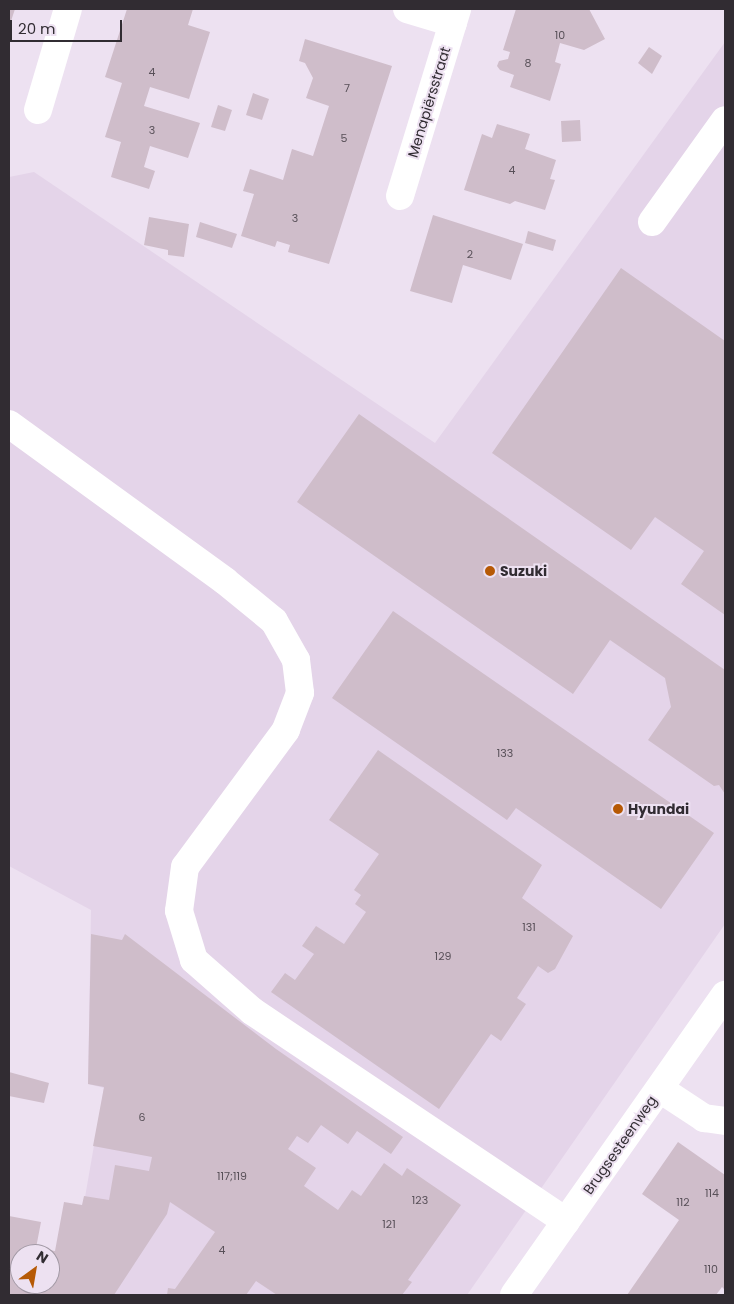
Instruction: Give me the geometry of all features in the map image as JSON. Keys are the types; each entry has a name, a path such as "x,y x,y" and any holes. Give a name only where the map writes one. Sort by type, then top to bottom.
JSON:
{"main road":[{"path":"38,110 68,9"},
{"path":"407,9 455,16"},
{"name":"Menapiërsstraat","path":"400,196 455,16"},
{"path":"652,222 725,120"},
{"path":"9,424 274,621 296,660 300,693 286,730 185,867 179,911 194,960 252,1011 566,1221"},
{"name":"Brugsesteenweg","path":"514,1295 725,995"},
{"path":"660,1089 704,1118 725,1121"}],"shaded area":[{"path":"725,42 725,924 467,1295 68,1295 104,1088 88,1084 91,910 9,866 9,177 34,172 435,443"}],"building":[{"path":"9,9 15,9 9,27"},
{"path":"127,9 193,9 188,25 210,32 189,99 150,87 144,106 200,123 188,158 150,146 144,167 155,171 149,189 111,177 121,142 105,137 122,83 105,77"},
{"path":"516,9 589,9 605,39 584,50 560,43 555,62 561,64 550,101 510,87 514,75 500,70 497,66 499,61 508,59 510,52 503,50"},
{"path":"305,39 392,66 329,264 288,252 290,245 277,241 275,247 241,236 254,194 243,191 250,169 283,180 292,149 313,156 329,106 306,98 313,78 305,63 299,61"},
{"path":"649,47 662,56 652,74 638,63"},
{"path":"253,93 269,99 262,120 246,115"},
{"path":"218,105 232,110 225,131 211,127"},
{"path":"580,120 581,141 562,142 561,121"},
{"path":"497,124 530,134 525,149 556,160 550,179 555,180 545,210 515,201 510,204 464,190 482,134 492,138"},
{"path":"433,215 523,244 511,280 463,265 452,303 410,291"},
{"path":"149,217 189,224 184,257 168,255 168,250 144,245"},
{"path":"200,222 237,234 232,248 196,237"},
{"path":"528,231 556,240 553,251 525,243"},
{"path":"621,268 725,341 725,615 681,584 704,551 655,517 631,550 492,453"},
{"name":"Suzuki","path":"359,414 725,670 725,794 719,785 714,786 648,740 671,707 665,678 610,640 573,694 297,502"},
{"path":"393,611 714,833 661,909 516,808 507,820 332,698"},
{"path":"378,750 542,865 522,898 573,936 555,969 548,973 538,966 517,998 526,1004 501,1041 491,1034 439,1109 271,992 285,973 295,980 314,954 302,946 316,926 344,944 366,912 355,904 361,895 354,890 379,854 329,820"},
{"path":"91,934 122,940 125,934 276,1049 403,1137 391,1154 357,1131 348,1144 321,1125 308,1143 297,1136 288,1149 316,1168 304,1186 338,1210 352,1190 361,1196 384,1163 402,1176 407,1168 461,1205 408,1280 412,1282 402,1295 277,1295 256,1281 246,1295 167,1295 168,1288 175,1289 215,1232 170,1202 167,1214 114,1295 9,1295 9,1216 41,1222 37,1244 10,1244 10,1294 60,1294 60,1244 56,1244 64,1202 82,1205 84,1196 109,1200 115,1165 149,1171 152,1157 93,1146 104,1087 88,1084"},
{"path":"9,1072 49,1083 44,1103 9,1096"},
{"path":"678,1142 725,1175 725,1290 722,1287 716,1295 627,1295 679,1220 642,1194"}],"place":[{"name":"Suzuki","path":"490,571"},
{"name":"Hyundai","path":"618,809"}]}
